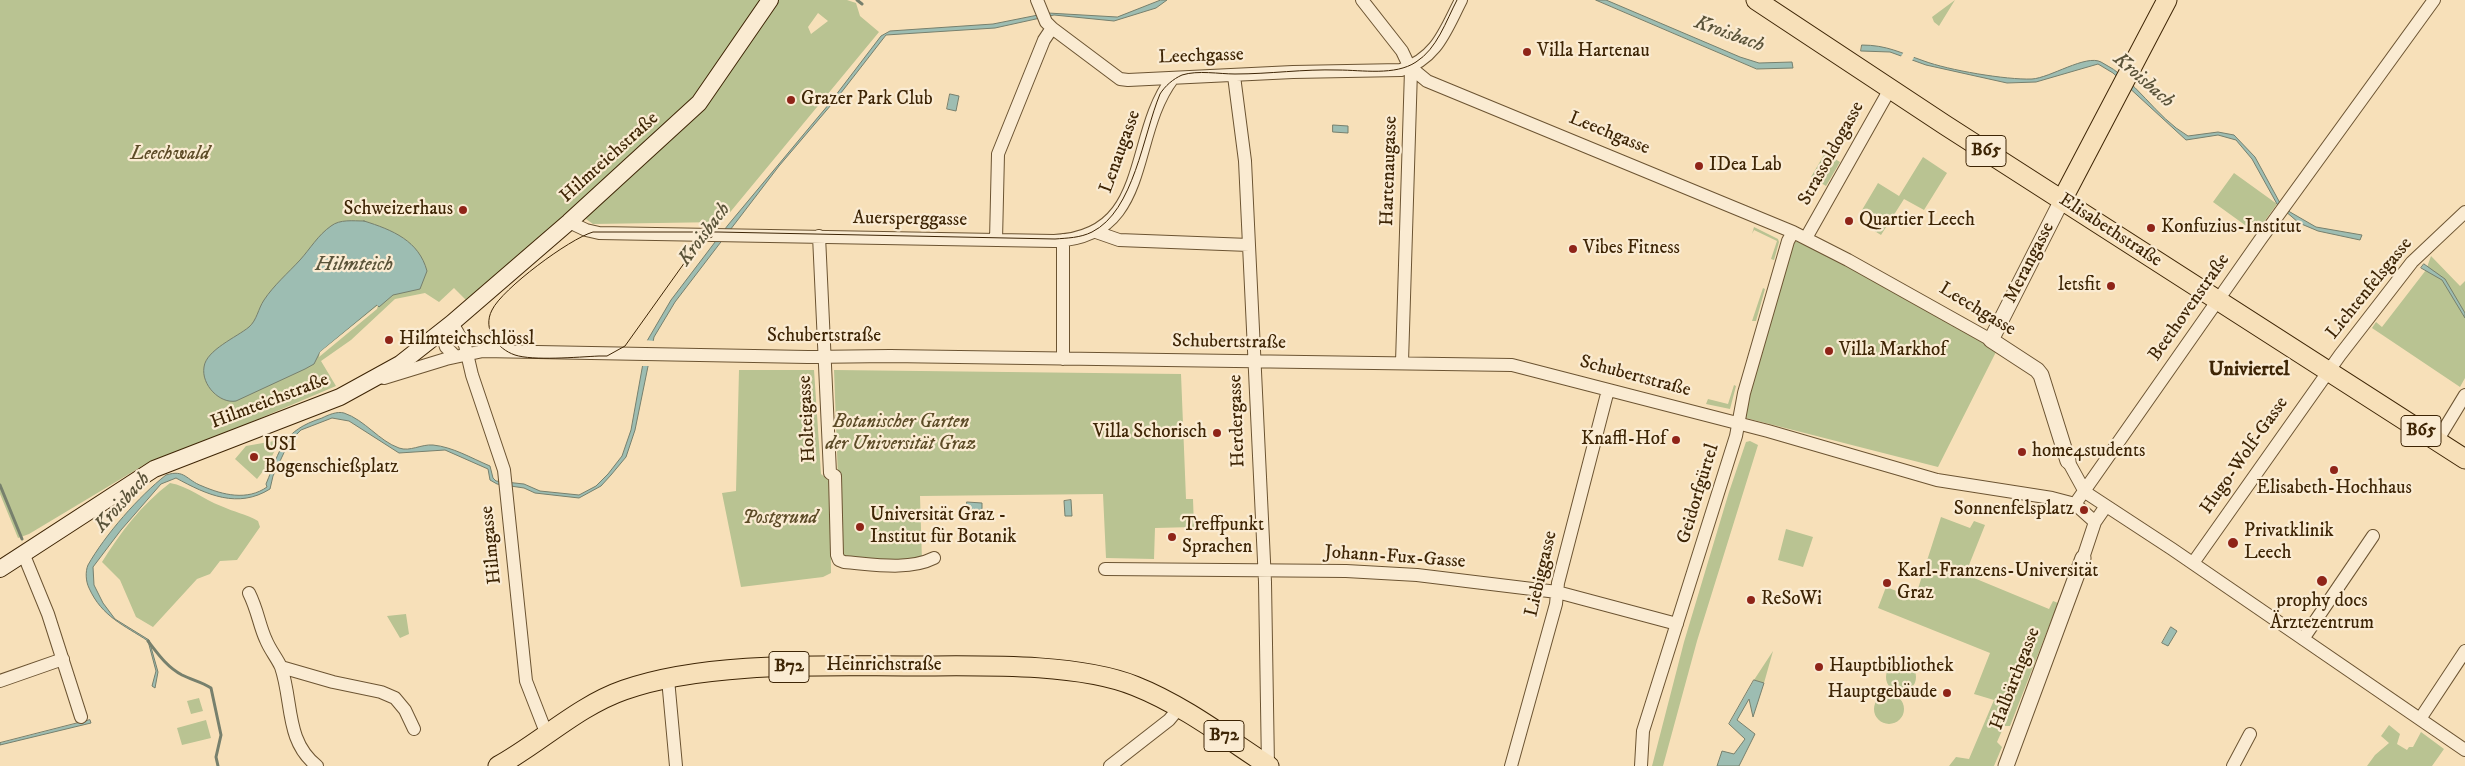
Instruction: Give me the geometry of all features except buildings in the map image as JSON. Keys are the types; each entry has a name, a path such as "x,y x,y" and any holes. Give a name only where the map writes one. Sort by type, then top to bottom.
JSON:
{"main road":[{"name":"Hilmteichstraße","path":"0,569 23,553 29,541 68,514 89,503 107,498 164,463 333,400 370,383 400,364 447,327 569,222 699,103 770,0"},
{"name":"Elisabethstraße","path":"1756,0 1890,89 2465,459"},
{"name":"Merangasse","path":"2062,200 2167,0"},
{"name":"Heinrichstraße","path":"509,763 547,735 608,696 642,684 708,673 766,668 852,666 1023,668 1083,673 1134,685 1178,708 1269,766"}],"street":[{"path":"1362,0 1402,50 1410,67 1433,51 1461,0"},
{"name":"Beethovenstraße","path":"2085,492 2283,209 2434,0"},
{"path":"996,240 998,154 1044,40 1044,15"},
{"name":"Leechgasse","path":"1044,15 1120,79 1234,76 1293,72 1394,72 1410,67 1428,81 1793,232 1991,340 2041,375 2068,461 2085,492"},
{"name":"Hartenaugasse","path":"1402,362 1412,82 1410,67"},
{"name":"Herdergasse","path":"1234,76 1245,156 1264,571 1269,766"},
{"name":"Lenaugasse","path":"1096,232 1113,219 1125,200 1162,94 1173,78"},
{"name":"Strassoldogasse","path":"1806,238 1890,89"},
{"name":"Merangasse","path":"1991,340 2062,200"},
{"name":"Lichtenfelsgasse","path":"2328,371 2412,262 2465,212"},
{"name":"Auersperggasse","path":"569,222 586,230 599,233 1063,240 1096,232"},
{"path":"1096,232 1119,240 1249,244"},
{"name":"Geidorfgürtel","path":"1640,766 1643,731 1738,424 1744,394 1788,241 1793,232"},
{"name":"Holteigasse","path":"819,236 830,473 835,476 837,555 839,560 844,562 905,565 925,562 934,558"},
{"path":"1063,240 1063,360"},
{"path":"447,327 465,344 461,355 446,347 447,327"},
{"name":"Schubertstraße","path":"370,383 461,355 482,351 633,355 1402,362 1512,366 1738,424 1937,480 2052,498 2075,504"},
{"name":"Hilmgasse","path":"461,355 504,470 526,681 547,735"},
{"name":"Hugo-Wolf-Gasse","path":"2193,563 2328,371"},
{"name":"Liebiggasse","path":"1511,766 1556,604 1557,592 1608,390"},
{"path":"2437,441 2465,394"},
{"path":"2106,506 2095,522 2075,504 2085,492 2193,563 2465,750"},
{"name":"Halbärthgasse","path":"2006,766 2095,522"},
{"path":"2303,639 2373,536"},
{"path":"23,553 64,659 81,717"},
{"name":"Johann-Fux-Gasse","path":"1105,569 1417,575 1557,592 1677,624"},
{"path":"249,594 257,608 266,640 281,668 292,729 300,748 317,766"},
{"path":"2420,719 2465,651"},
{"path":"0,680 64,659"},
{"path":"281,668 333,682 382,692 395,698 405,710 414,728"},
{"path":"668,679 676,766"},
{"path":"1110,766 1169,720 1178,708"},
{"path":"2233,766 2250,734"}],"green space":[{"name":"Leechwald","path":"0,0 847,0 856,3 860,16 879,32 722,222 593,224 586,219 544,235 466,300 454,288 439,302 425,293 395,299 351,340 321,361 336,386 223,434 149,462 29,534 18,538 0,494","holes":["818,13 828,21 811,34 808,27"]},
{"path":"1955,0 1939,26 1932,17"},
{"path":"1825,153 1840,162 1826,186 1811,177"},
{"path":"1923,157 1947,173 1924,210 1904,199 1881,235 1868,227 1874,217 1862,210 1878,183 1899,196"},
{"path":"2234,173 2277,204 2256,233 2213,202"},
{"path":"1754,227 1778,239 1779,242 1774,260 1771,259 1777,241 1754,230 1752,234"},
{"path":"1788,241 1800,242 1901,292 1974,335 1996,352 1938,467 1746,418 1739,414"},
{"path":"2431,256 2460,286 2465,281 2465,378 2460,387 2372,328 2376,322 2382,327 2426,270"},
{"path":"1763,288 1765,289 1756,321 1752,321"},
{"name":"Postgrund","path":"739,370 814,370 821,474 830,481 831,573 823,577 741,587 722,493 736,491"},
{"name":"Botanischer Garten der Universität Graz","path":"834,370 1181,374 1186,499 1193,499 1194,527 1155,528 1154,559 1106,558 1103,494 920,496 922,561 841,560"},
{"path":"1734,385 1736,386 1730,409 1706,404 1708,399 1728,404"},
{"name":"USI Bogenschießplatz","path":"280,440 267,466 257,479 235,459 246,446"},
{"path":"1750,441 1758,445 1697,641 1663,766 1652,766 1684,642 1729,492 1746,442"},
{"path":"170,483 258,521 260,527 237,560 220,561 210,574 197,579 153,627 136,617 120,580 102,562 132,520 150,500"},
{"path":"1941,517 1970,528 1974,521 1985,525 1969,565 1977,568 1974,578 2049,609 2053,601 2058,603 2010,726 2004,726 1997,742 2002,747 1994,766 1949,766 1956,757 1969,759 1994,700 1974,694 1990,653 1878,608 1886,587 1915,598"},
{"path":"1786,529 1813,537 1803,567 1778,560"},
{"path":"406,614 409,634 400,638 387,616"},
{"path":"1773,651 1764,683 1754,680"},
{"path":"1901,662 1912,666 1916,677 1912,688 1901,692 1890,688 1886,677 1890,666"},
{"path":"1889,694 1899,699 1904,709 1899,719 1889,724 1879,719 1874,709 1879,699"},
{"path":"199,698 203,711 191,714 187,701"},
{"path":"206,720 211,738 182,745 177,728"},
{"path":"2389,725 2400,734 2397,744 2407,750 2409,747 2413,747 2421,732 2444,749 2432,766 2367,766 2375,755 2389,743 2381,736"}],"water":[{"name":"Kroisbach","path":"1161,0 1167,0 1156,8 1114,21 1054,15 995,28 886,35 837,98 779,166 675,302 654,337 635,430 626,457 601,486 579,498 535,493 524,488 497,484 490,480 488,469 445,450 399,453 349,421 332,418 301,430 289,442 273,476 270,489 258,495 234,499 223,497 199,490 176,478 161,484 121,530 93,567 94,585 103,603 115,619 149,640 158,672 155,688 152,686 156,671 148,641 114,619 94,598 89,588 86,571 95,553 123,517 166,475 182,474 197,484 218,492 235,495 251,494 267,487 266,484 280,451 291,435 309,423 336,413 352,416 385,441 399,448 407,449 433,445 462,453 490,466 493,478 496,481 524,484 540,491 579,495 596,486 622,456 631,430 647,341 671,300 728,225 829,104 881,36 890,31 993,24 1048,13 1117,17"},
{"name":"Kroisbach","path":"1596,0 1606,0 1740,57 1759,63 1792,62 1793,68 1757,69"},
{"name":"Kroisbach","path":"1862,45 1887,48 1934,64 1962,71 2021,79 2040,78 2086,61 2094,60 2101,62 2125,78 2165,119 2188,136 2218,132 2234,135 2255,157 2280,203 2290,212 2316,227 2362,235 2360,240 2318,231 2299,223 2277,204 2252,159 2236,140 2218,135 2186,140 2113,73 2098,64 2036,82 2007,83 1926,65 1890,52 1861,51"},
{"path":"950,94 959,96 956,111 947,109"},
{"path":"1333,125 1348,126 1348,133 1333,132"},
{"name":"Hilmteich","path":"364,221 395,233 411,244 418,252 427,271 420,289 393,295 379,307 377,305 320,352 314,364 305,369 236,401 224,399 213,392 205,380 204,374 204,367 210,355 252,324 268,295 326,230 338,222"},
{"path":"2424,264 2445,279 2465,313 2465,318 2442,280 2421,268"},
{"path":"1071,500 1072,516 1065,516 1064,501"},
{"path":"967,502 982,503 982,510 967,510"},
{"path":"2171,627 2177,631 2168,646 2162,643"},
{"path":"1754,680 1764,683 1753,717 1749,699 1737,720 1755,734 1739,766 1717,766 1722,751 1734,754 1745,739 1729,724"},
{"path":"90,720 91,723 0,745 0,743"}],"pier":[{"path":"1905,50 1915,55 1911,63 1900,58"},
{"path":"378,305 377,309 319,357 320,352"},
{"path":"644,340 655,341 650,366 639,366"}],"waterway":[{"path":"857,0 862,4"},
{"path":"0,485 22,539"},
{"path":"148,641 172,668 182,675 211,688 221,735 216,757 218,766"}],"tram line":[{"path":"712,237 702,241 695,248 625,346 607,356 523,357 502,348 490,331 489,317 492,310 509,290 553,254 582,236 593,232 718,232 1055,239 1087,234 1106,222 1118,207 1135,170 1160,94 1175,79 1182,75 1195,73 1248,74 1312,70 1388,71 1398,69 1416,62 1430,50 1457,0"}],"place":[{"name":"Villa Hartenau","path":"1527,52"},
{"name":"Grazer Park Club","path":"791,100"},
{"name":"IDea Lab","path":"1699,166"},
{"name":"Schweizerhaus","path":"463,210"},
{"name":"Quartier Leech","path":"1849,221"},
{"name":"Konfuzius-Institut","path":"2151,228"},
{"name":"Vibes Fitness","path":"1573,249"},
{"name":"letsfit","path":"2111,286"},
{"name":"Hilmteichschlössl","path":"389,340"},
{"name":"Villa Markhof","path":"1829,351"},
{"name":"Villa Schorisch","path":"1217,433"},
{"name":"Knaffl-Hof","path":"1676,440"},
{"name":"home4students","path":"2022,452"},
{"name":"USI Bogenschießplatz","path":"254,457"},
{"name":"Elisabeth-Hochhaus","path":"2334,470"},
{"name":"Sonnenfelsplatz","path":"2084,510"},
{"name":"Universität Graz - Institut für Botanik","path":"860,527"},
{"name":"Treffpunkt Sprachen","path":"1172,537"},
{"name":"Privatklinik Leech","path":"2233,543"},
{"name":"prophy docs Ärztezentrum","path":"2322,581"},
{"name":"Karl-Franzens-Universität Graz","path":"1887,583"},
{"name":"ReSoWi","path":"1751,600"},
{"name":"Hauptbibliothek","path":"1819,667"},
{"name":"Hauptgebäude","path":"1947,693"}],"district":[{"name":"Univiertel","path":"2249,371"}]}
